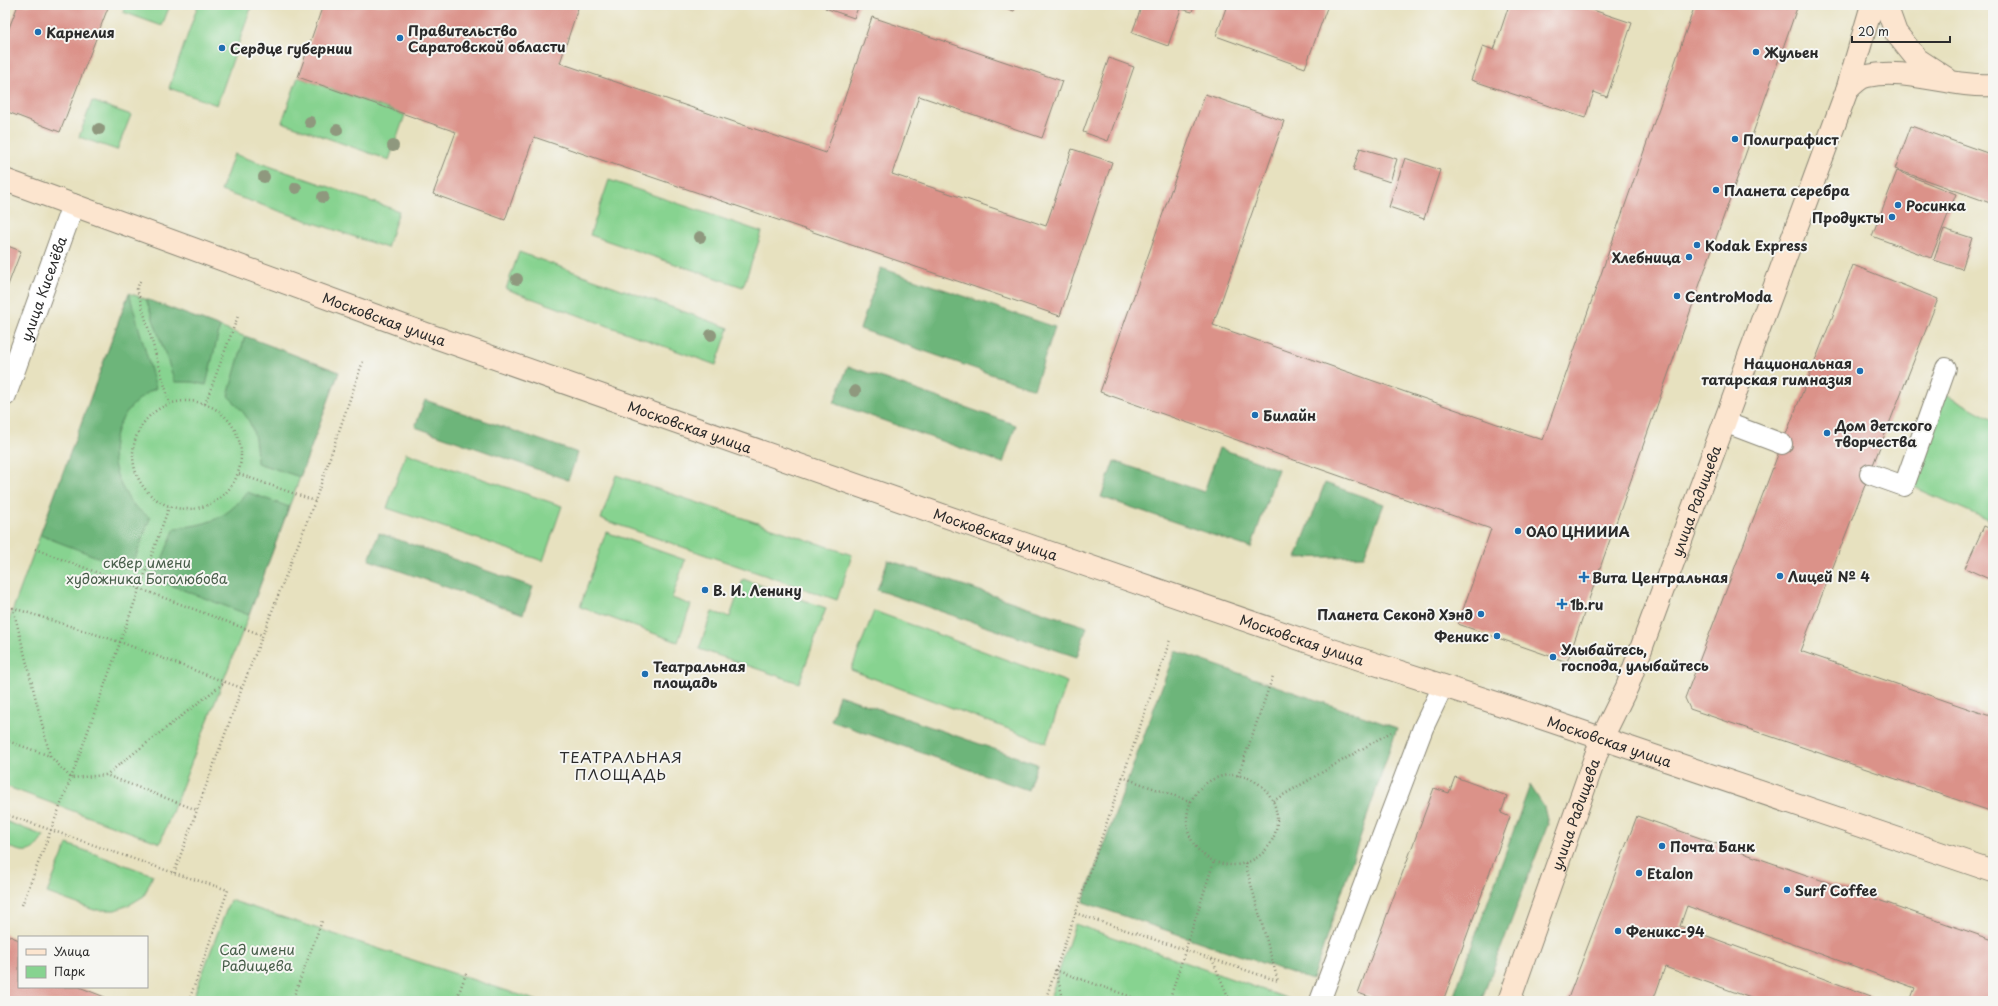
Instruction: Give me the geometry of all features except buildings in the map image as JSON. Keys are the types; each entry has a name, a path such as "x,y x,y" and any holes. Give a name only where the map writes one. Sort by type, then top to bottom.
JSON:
{"main road":[{"name":"улица Радищева","path":"1509,1001 1602,738 1627,687 1846,90 1872,5"},
{"path":"1886,5 1896,32 1917,59 1946,78 1988,88"},
{"path":"1846,90 1866,76 1902,74 1988,88"},
{"name":"Московская улица","path":"5,180 412,329 1016,541 1993,871"}],"street":[{"name":"улица Киселёва","path":"5,395 73,205"}],"lane":[{"path":"1870,474 1904,486 1946,368"},
{"path":"1724,422 1782,444"},
{"path":"1320,1001 1423,728 1443,686"}],"path":[{"path":"140,281 137,289 170,404"},
{"path":"206,404 238,316"},
{"path":"174,873 262,635 315,501 363,362"},
{"path":"188,401 206,404 221,412 233,425 240,440 242,458 239,474 230,489 213,503 202,508 186,510 169,507 154,499 142,487 135,472 133,455 135,438 143,423 155,411 170,404 188,401"},
{"path":"239,474 315,501"},
{"path":"22,905 52,831 169,507"},
{"path":"35,549 262,635"},
{"path":"50,756 13,608 120,642 242,688"},
{"path":"1045,1001 1170,640"},
{"path":"1238,776 1274,676"},
{"path":"106,775 226,682"},
{"path":"1273,801 1394,730"},
{"path":"5,740 50,756 71,778"},
{"path":"71,778 106,775 197,810"},
{"path":"1223,776 1238,776 1251,779 1264,789 1273,801 1277,816 1276,832 1269,846 1259,857 1245,864 1229,865 1214,861 1201,853 1192,842 1188,829 1188,815 1192,802 1199,790 1210,781 1223,776"},
{"path":"1122,777 1192,802"},
{"path":"5,814 174,873 228,890 190,1001"},
{"path":"1169,1001 1214,861"},
{"path":"1075,913 1278,981 1245,864"},
{"path":"292,1001 322,921"},
{"path":"1212,958 1230,1001"},
{"path":"1055,970 1064,1001"},
{"path":"1055,970 1143,1001"},
{"path":"456,1001 468,971"}],"green space":[{"path":"125,5 170,5 162,26 123,12"},
{"path":"198,5 252,5 217,105 169,88"},
{"path":"298,77 405,115 389,160 282,122"},
{"path":"92,101 131,115 117,150 79,137"},
{"path":"234,154 399,211 387,248 221,191"},
{"path":"609,180 762,232 743,287 590,235"},
{"path":"519,252 729,328 716,365 506,289"},
{"path":"881,268 1055,327 1034,389 860,329"},
{"name":"сквер имени художника Боголюбова","path":"129,293 339,372 249,615 160,843 5,786 5,631"},
{"path":"129,293 156,388 142,397 131,407 122,419 117,431 114,445 114,459 117,474 123,489 133,505 150,518 131,570 40,535"},
{"path":"146,299 220,327 206,385 192,382 175,382"},
{"path":"245,336 339,372 300,477 257,463 254,433 251,426 243,412 228,396"},
{"path":"848,366 1016,425 1003,463 834,403"},
{"path":"1942,392 1993,420 1993,522 1911,486"},
{"path":"425,400 578,453 568,480 415,427"},
{"path":"1219,448 1278,469 1251,548 1101,497 1114,461 1204,492"},
{"path":"406,453 562,506 543,561 387,508"},
{"path":"616,475 852,555 837,600 601,519"},
{"path":"1325,483 1384,504 1364,556 1296,558"},
{"path":"247,492 289,507 249,615 154,579 175,528 197,525 216,519 232,509"},
{"path":"606,532 685,560 672,598 691,605 678,642 580,607"},
{"path":"379,533 533,587 523,614 369,560"},
{"path":"888,560 1087,627 1077,657 877,590"},
{"path":"743,579 826,608 799,683 699,649 712,612 730,617"},
{"path":"874,611 1067,682 1046,743 851,670"},
{"path":"1175,651 1397,728 1312,980 1083,902"},
{"path":"839,695 1037,764 1028,790 831,721"},
{"path":"1530,785 1544,807 1548,824 1481,1001 1452,1001"},
{"path":"5,821 44,836 35,847 28,851 5,846"},
{"path":"67,844 153,875 144,896 129,905 115,910 94,910 47,893"},
{"name":"Сад имени Радищева","path":"230,900 538,1001 192,1001"},
{"path":"1075,924 1292,1000 1049,1001"}],"place":[{"name":"Карнелия","path":"38,32"},
{"name":"Правительство Саратовской области","path":"400,38"},
{"name":"Сердце губернии","path":"222,48"},
{"name":"Жульен","path":"1756,52"},
{"name":"Полиграфист","path":"1735,139"},
{"name":"Планета серебра","path":"1716,190"},
{"name":"Росинка","path":"1898,205"},
{"name":"Продукты","path":"1892,217"},
{"name":"Kodak Express","path":"1697,245"},
{"name":"Хлебница","path":"1689,257"},
{"name":"CentroModa","path":"1677,296"},
{"name":"Национальная татарская гимназия","path":"1860,371"},
{"name":"Билайн","path":"1255,415"},
{"name":"Дом детского творчества","path":"1827,433"},
{"name":"ОАО ЦНИИИА","path":"1518,531"},
{"name":"Лицей № 4","path":"1780,576"},
{"name":"Вита Центральная","path":"1584,577"},
{"name":"В. И. Ленину","path":"705,590"},
{"name":"1b.ru","path":"1562,604"},
{"name":"Планета Секонд Хэнд","path":"1481,614"},
{"name":"Феникс","path":"1497,636"},
{"name":"Улыбайтесь, господа, улыбайтесь","path":"1553,657"},
{"name":"Театральная площадь","path":"645,674"},
{"name":"Почта Банк","path":"1662,846"},
{"name":"Etalon","path":"1639,873"},
{"name":"Surf Coffee","path":"1787,890"},
{"name":"Феникс-94","path":"1618,931"}],"district":[{"name":"ТЕАТРАЛЬНАЯ ПЛОЩАДЬ","path":"621,764"}]}
